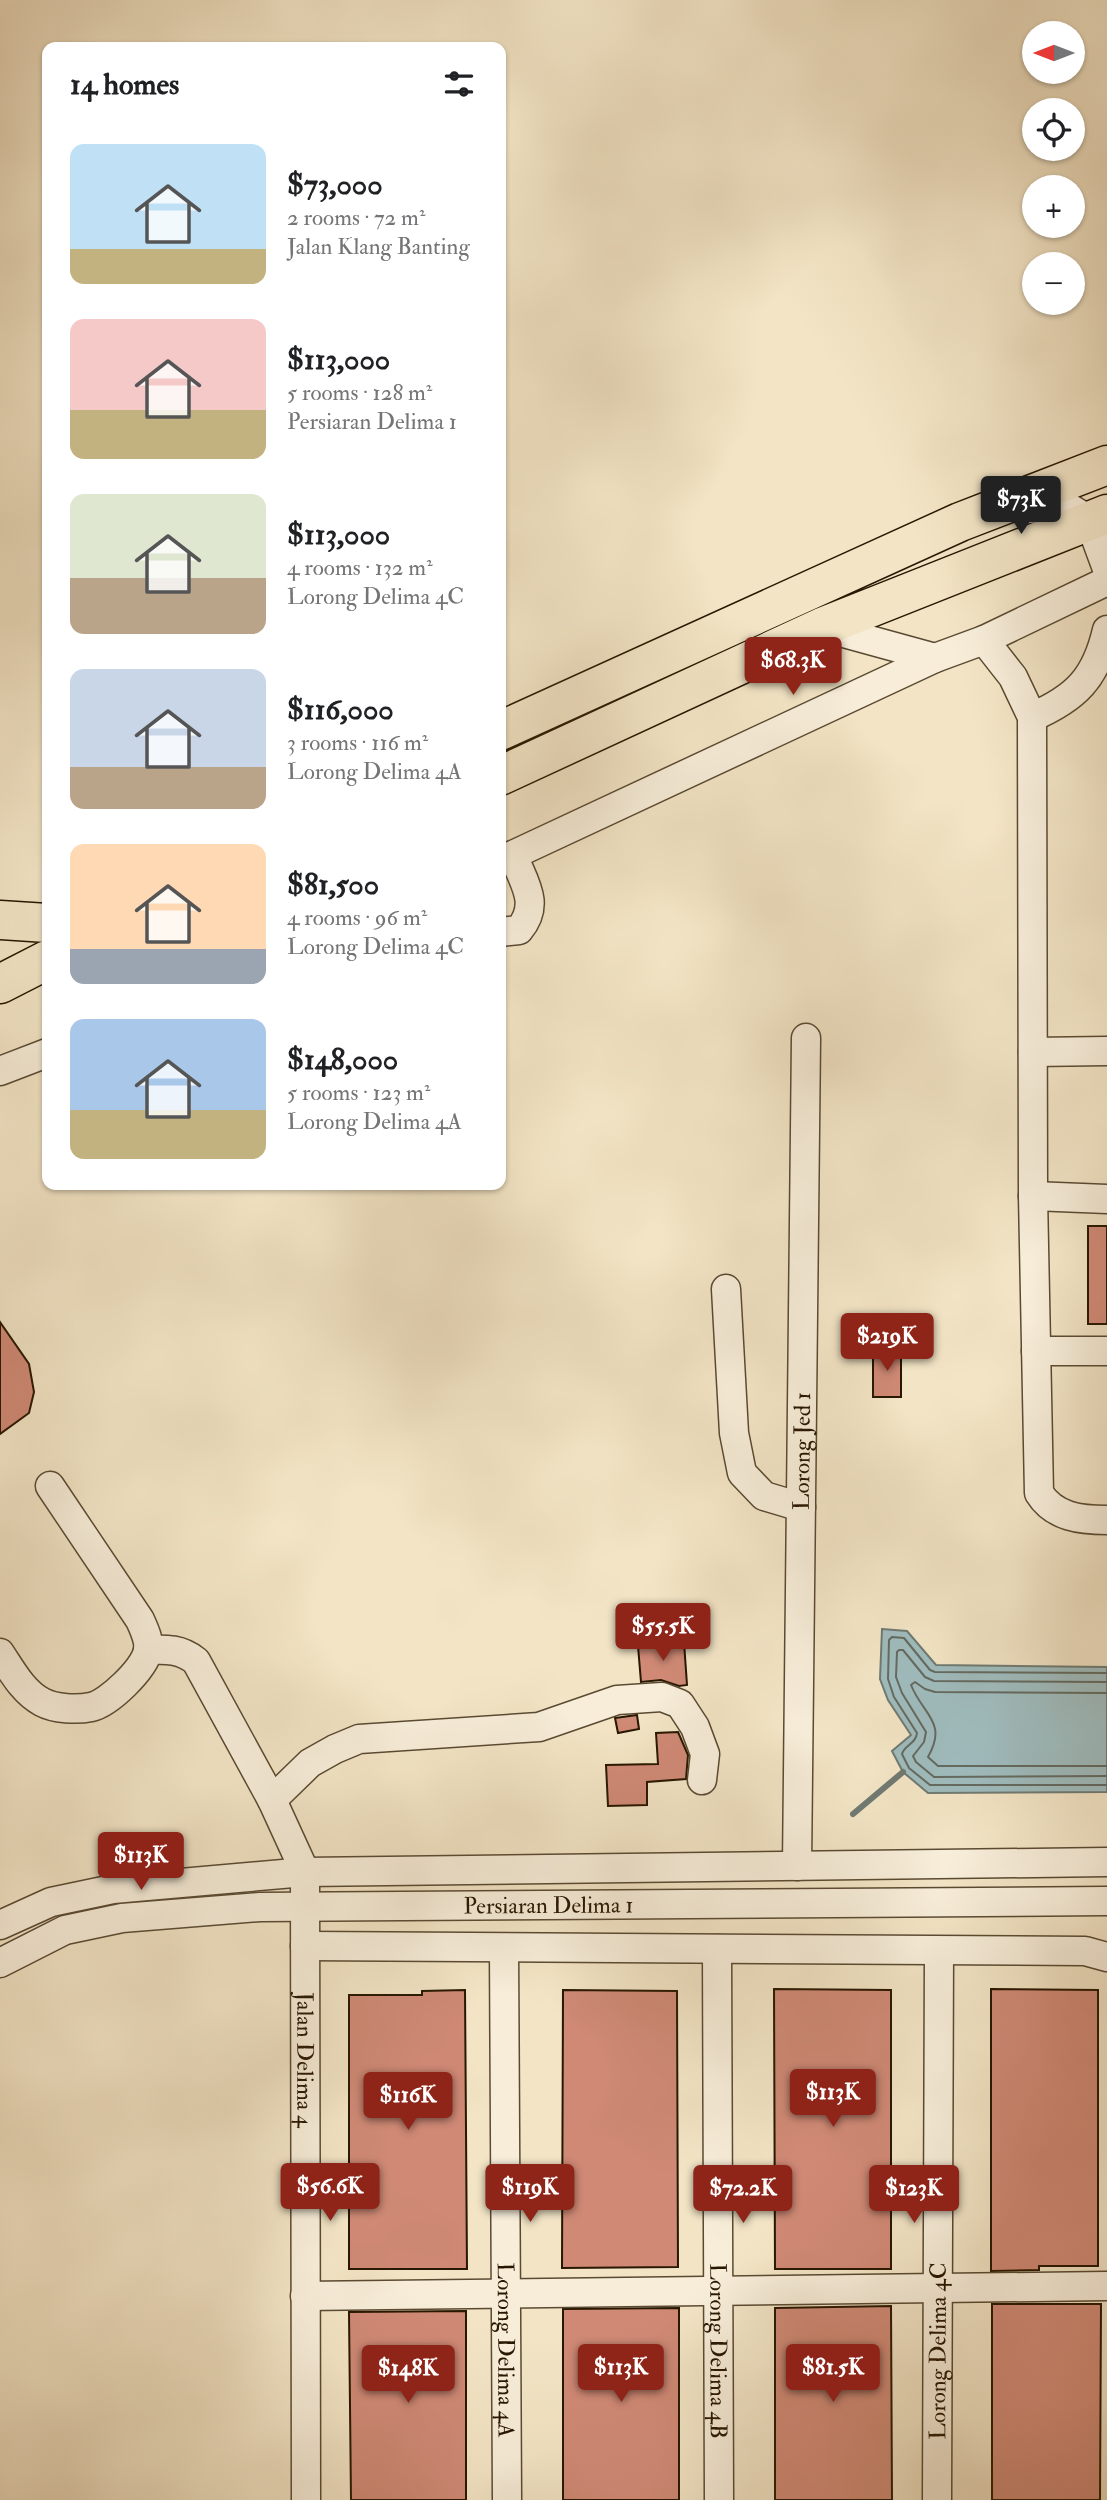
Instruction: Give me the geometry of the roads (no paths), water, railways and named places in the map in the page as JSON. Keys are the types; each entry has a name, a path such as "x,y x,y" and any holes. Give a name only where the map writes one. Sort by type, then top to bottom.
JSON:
{"highway":[{"path":"506,728 960,522 1107,465"},
{"path":"506,773 822,627 1098,517"},
{"path":"0,920 42,923"},
{"path":"0,960 42,939"},
{"path":"0,984 42,963"},
{"path":"0,1010 42,989"}],"street":[{"path":"960,522 1063,503 1098,517 1107,569"},
{"path":"506,931 519,930 529,919 531,905 507,858 935,657 984,639 1107,581"},
{"path":"822,627 935,657"},
{"path":"1032,717 1057,706 1083,684 1101,656 1107,630"},
{"path":"984,639 1013,677 1032,717 1033,1196 1039,1493 1046,1504 1060,1513 1089,1520 1107,1520"},
{"name":"Lorong Jed 1","path":"797,1866 806,1038"},
{"path":"1033,1052 1107,1051"},
{"path":"0,1071 42,1056"},
{"path":"1033,1196 1107,1199"},
{"path":"726,1289 734,1433 742,1473 764,1496 801,1507"},
{"path":"1036,1351 1107,1352"},
{"path":"0,1653 21,1685 44,1703 73,1709 93,1707 122,1687 140,1667 148,1650 146,1634 140,1620 50,1486"},
{"path":"148,1650 186,1652 196,1661 272,1800 305,1872"},
{"path":"272,1800 310,1763 359,1739 539,1727 617,1700 662,1697 680,1704 695,1727 705,1754 702,1780"},
{"name":"Persiaran Delima 1","path":"0,1925 51,1902 113,1889 305,1872 1107,1862"},
{"name":"Jalan Delima 4","path":"305,1872 306,2500"},
{"name":"Persiaran Delima 1","path":"0,1963 65,1930 122,1918 260,1907 1107,1901"},
{"path":"305,1946 1086,1951 1107,1957"},
{"name":"Lorong Delima 4A","path":"503,1948 508,2500"},
{"name":"Lorong Delima 4B","path":"717,1949 719,2500"},
{"name":"Lorong Delima 4C","path":"937,2500 939,1951"},
{"path":"305,2296 1107,2286"}],"water":[{"path":"882,1629 907,1631 936,1665 1107,1667 1107,1792 928,1793 903,1772 892,1751 911,1735 888,1700 880,1679"}],"waterway":[{"path":"853,1814 903,1772"}]}
